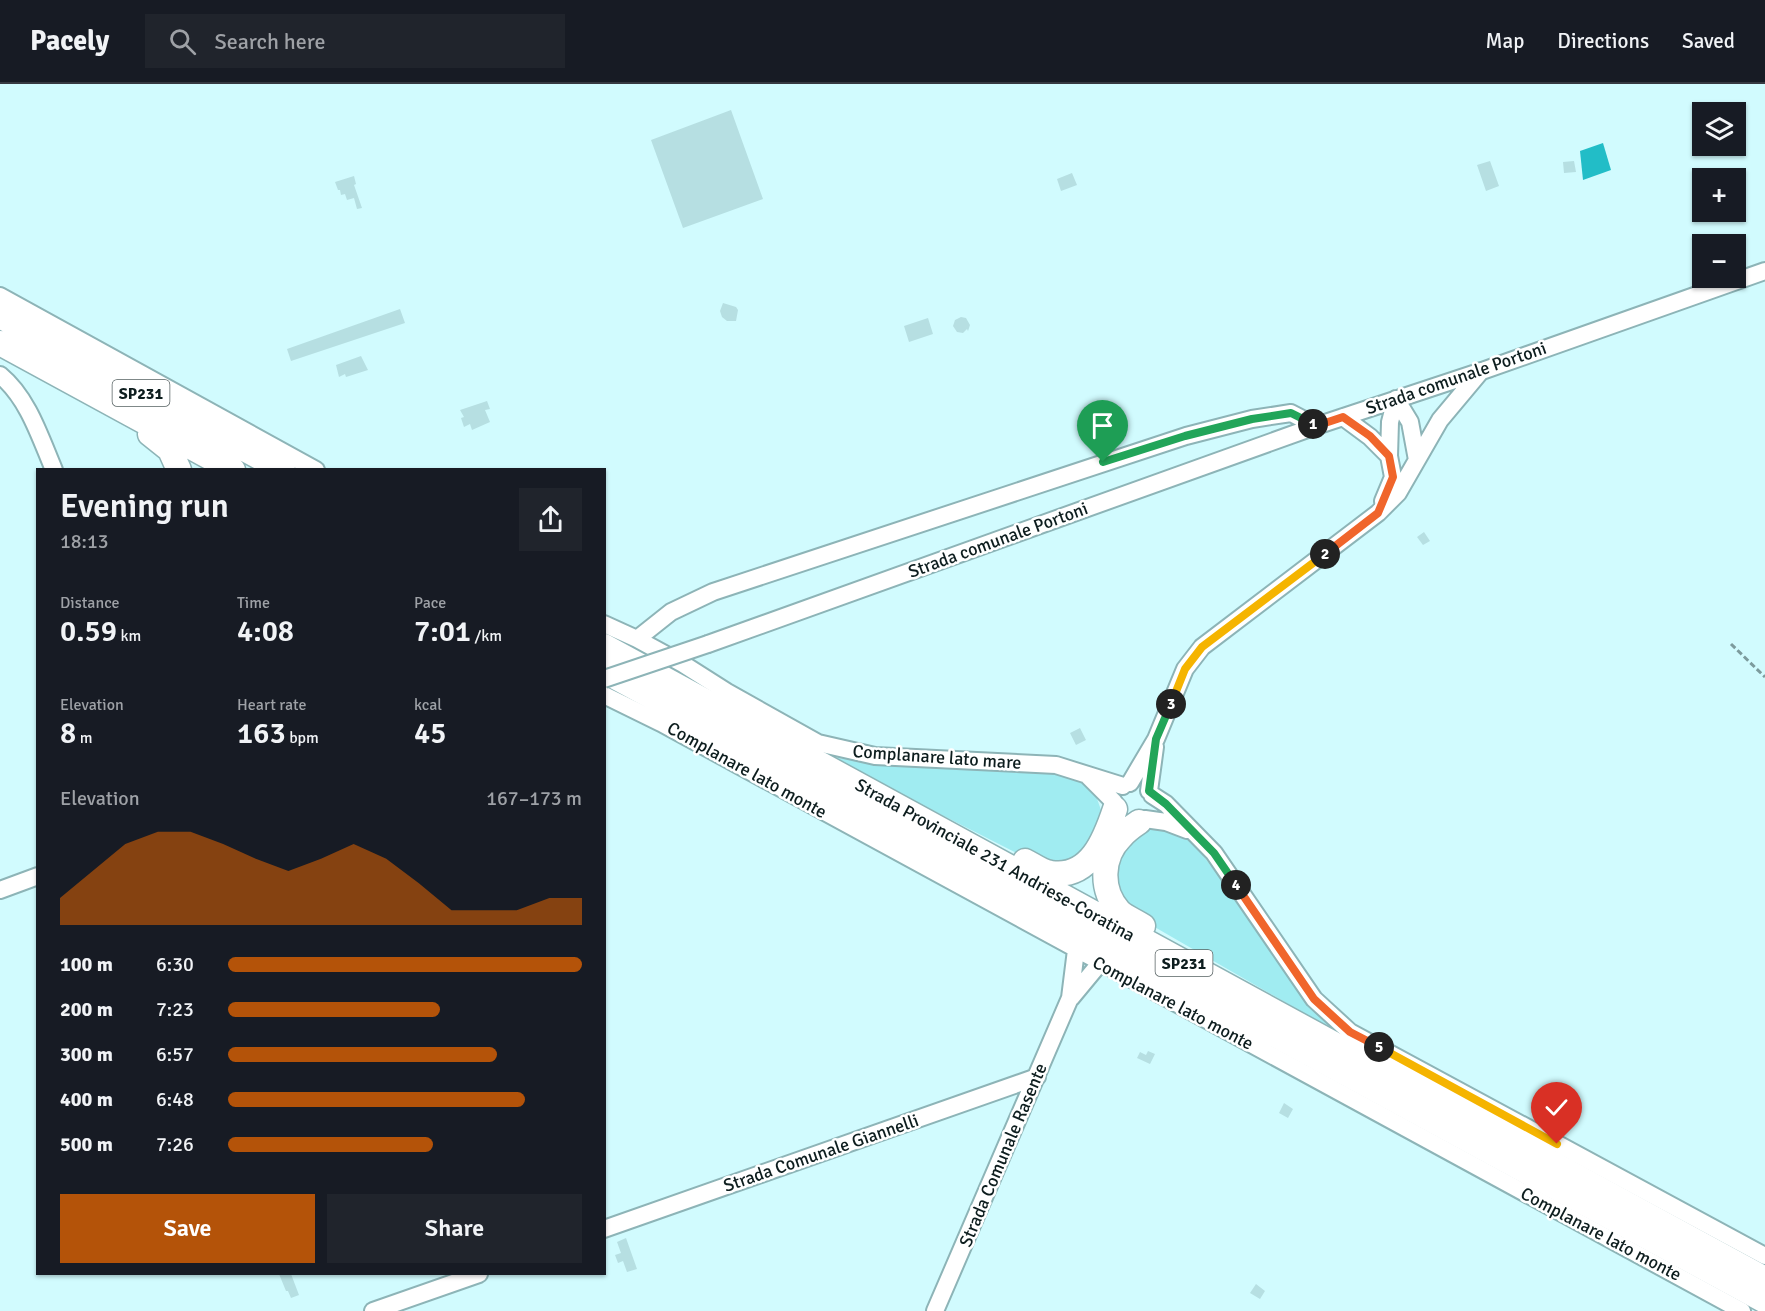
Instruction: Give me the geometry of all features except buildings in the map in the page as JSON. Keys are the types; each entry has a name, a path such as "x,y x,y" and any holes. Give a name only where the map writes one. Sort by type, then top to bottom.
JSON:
{"highway":[{"name":"SP231","path":"0,316 279,468"},
{"name":"SP231","path":"0,343 229,468"},
{"path":"23,355 94,404 154,437 170,450 178,468"},
{"name":"Strada Provinciale 231 Andriese-Coratina","path":"606,647 1765,1279"},
{"name":"Strada Provinciale 231 Andriese-Coratina","path":"606,672 1765,1301"},
{"path":"914,816 953,824 1048,873 1065,874 1083,867 1099,850 1114,806"},
{"path":"1142,820 1120,837 1109,854 1105,874 1107,893 1120,912 1208,962 1232,989"}],"street":[{"name":"Strada comunale Portoni","path":"606,678 708,644 1316,426 1765,271"},
{"path":"0,296 312,468"},
{"path":"1114,806 1118,790 1126,785 1156,739 1185,669 1202,647 1378,513 1398,493 1440,420 1482,370"},
{"path":"0,375 25,405 53,468"},
{"path":"1396,399 1410,422 1417,460"},
{"path":"1378,513 1393,477 1389,456 1390,422 1396,399"},
{"path":"637,639 671,612 713,592 1155,446 1252,419 1291,413 1316,426"},
{"path":"1343,417 1370,436 1389,456"},
{"name":"Complanare lato mare","path":"606,625 637,639 807,738 824,745 875,756 1056,765 1126,785"},
{"name":"Complanare lato monte","path":"606,696 661,723 1742,1311"},
{"path":"1142,820 1153,805 1150,793 1156,739"},
{"path":"1084,772 1127,821 1166,822 1192,831"},
{"path":"1126,785 1141,784 1166,804 1214,853 1314,999 1350,1032 1765,1256"},
{"path":"0,890 36,877"},
{"path":"1070,998 1076,950"},
{"path":"1070,998 1100,963"},
{"name":"Strada Comunale Rasente","path":"935,1311 1070,998"},
{"name":"Strada Comunale Giannelli","path":"606,1228 1037,1077"},
{"path":"373,1311 476,1275"}],"path":[{"path":"1731,644 1765,677"}],"shaded area":[{"path":"1603,143 1611,170 1583,180 1580,151"},
{"path":"816,751 839,758 877,763 1055,770 1083,780 1095,793 1101,810 1101,829 1077,862 1034,862"},
{"path":"1147,829 1167,829 1190,838 1300,993 1322,1019 1347,1038 1139,918 1122,902 1114,882 1118,861 1129,842"}],"route":[{"path":"1103,462 1185,436 1252,419 1291,413 1316,426 1343,417 1370,436 1389,456 1393,477 1378,513 1202,647 1185,669 1156,739 1149,791 1166,804 1214,853 1314,999 1350,1032 1557,1144"}]}
